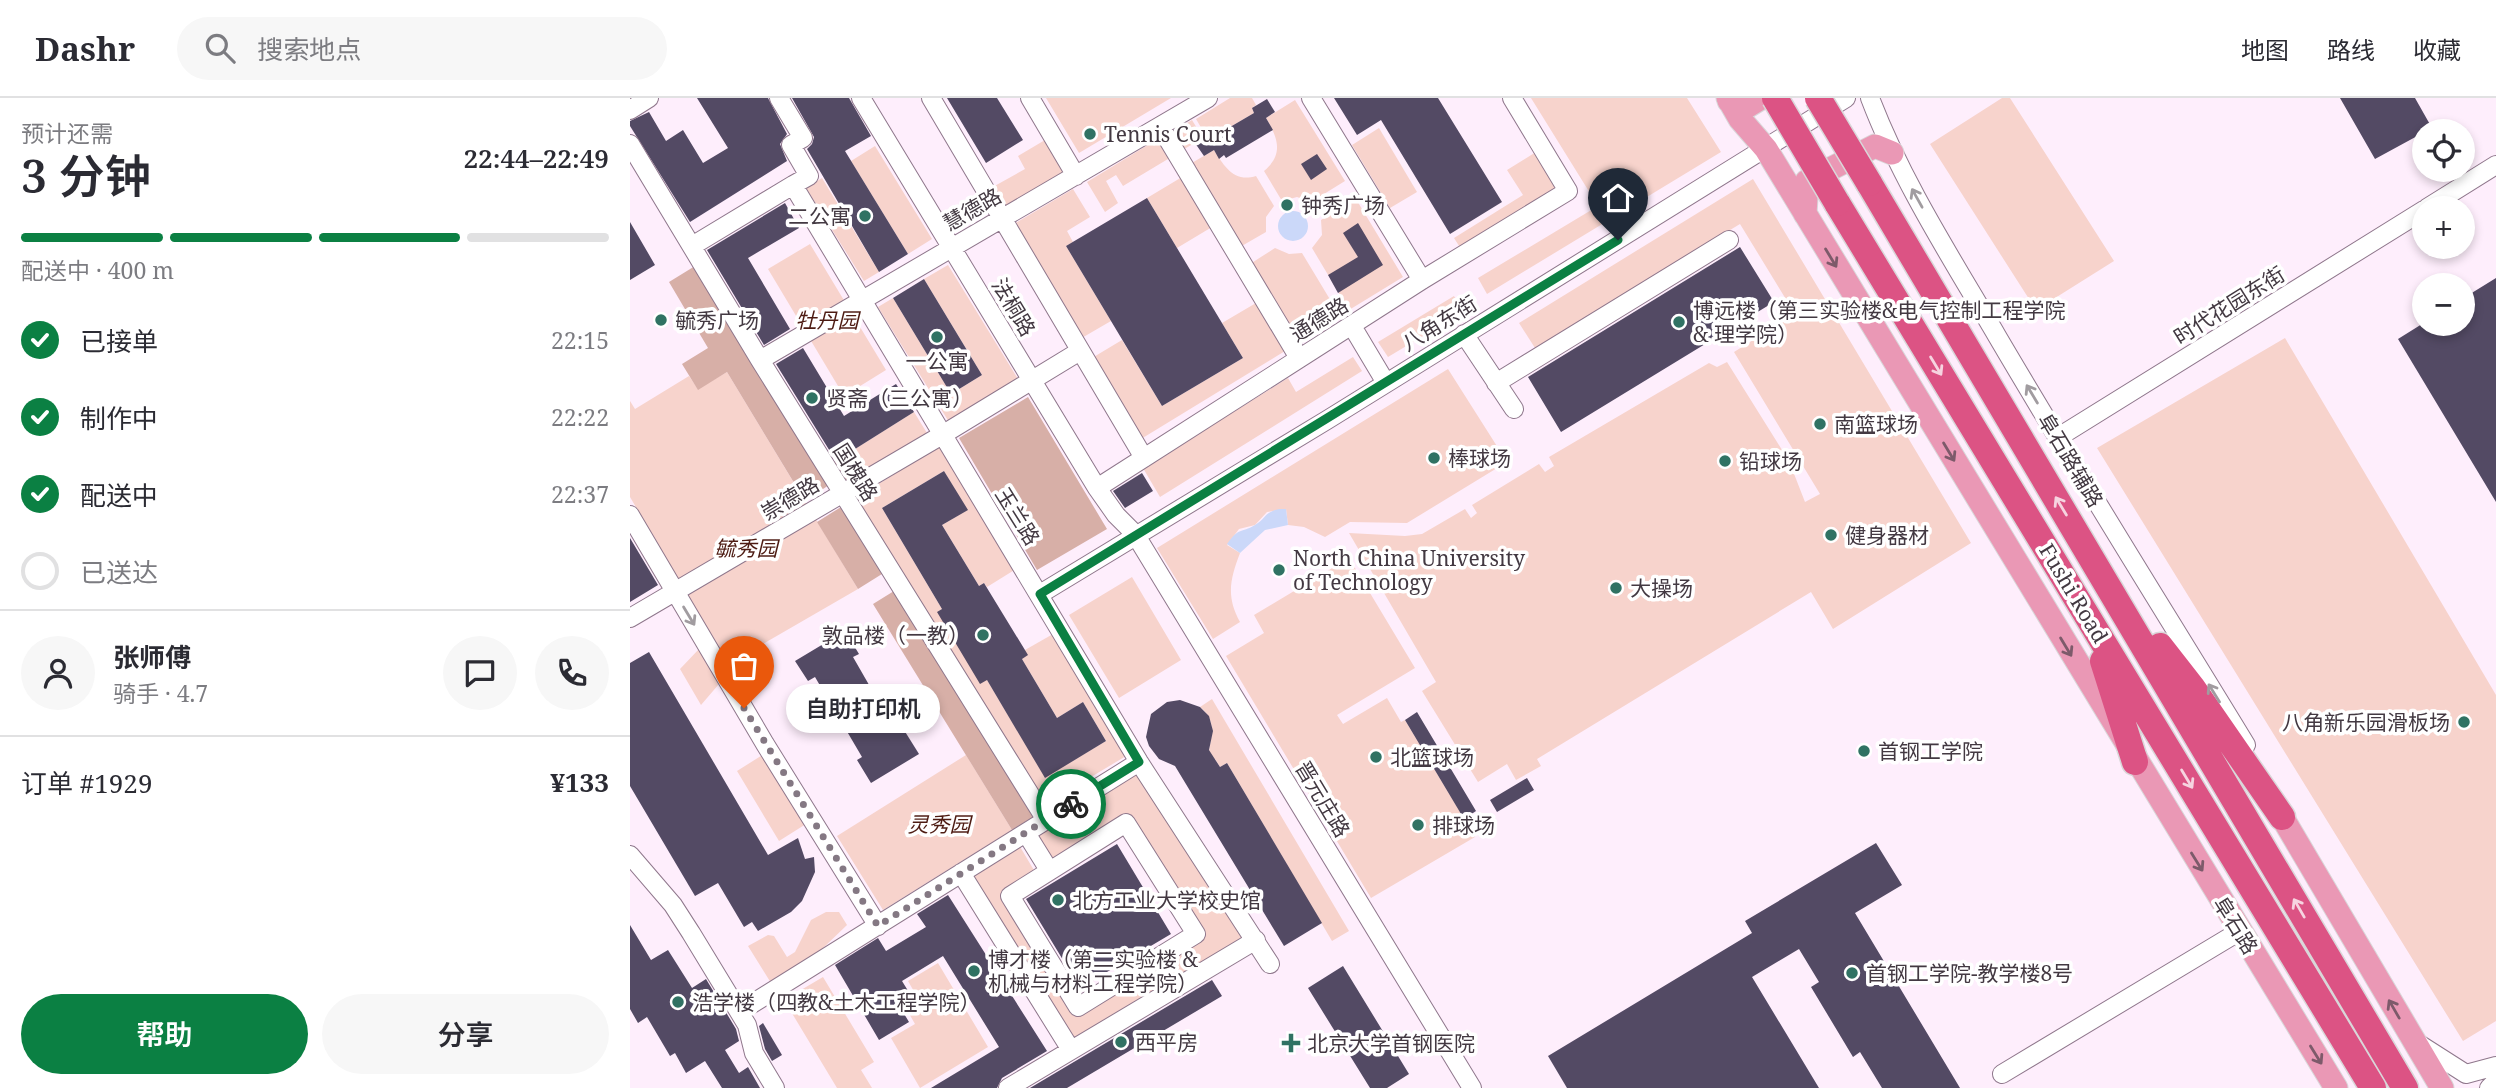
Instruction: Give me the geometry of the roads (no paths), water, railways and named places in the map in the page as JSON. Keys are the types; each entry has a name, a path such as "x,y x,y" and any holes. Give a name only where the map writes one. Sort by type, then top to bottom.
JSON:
{"highway":[{"name":"Fushi Road","path":"1774,98 2373,1088"},
{"name":"Fushi Road","path":"1818,98 2405,1088"},
{"path":"2096,564 2192,687 2282,817"},
{"path":"2088,616 2136,762"}],"main road":[{"path":"1729,99 1748,106 1761,98"},
{"path":"1729,99 1740,118 1766,149 2136,762"},
{"path":"1805,214 1807,181 1875,146 1892,153"},
{"name":"阜石路","path":"2136,762 2336,1088"},
{"path":"2282,817 2442,1088"}],"street":[{"path":"630,110 649,98"},
{"path":"692,246 809,176 791,145 803,138 779,98"},
{"name":"法桐路","path":"861,98 1097,488 1116,515 1135,534"},
{"path":"931,98 1144,458"},
{"path":"1030,98 1076,176"},
{"name":"慧德路","path":"760,360 1208,98"},
{"path":"1311,98 1422,280"},
{"name":"通德路","path":"1097,488 1422,280 1568,191 1512,98"},
{"name":"八角东街","path":"1040,594 1846,98"},
{"name":"阜石路辅路","path":"1870,98 1892,153 2057,438 2254,757 2282,817"},
{"path":"1160,126 1187,171"},
{"path":"1160,126 1299,358"},
{"name":"国槐路","path":"630,145 760,360 1046,820"},
{"name":"时代花园东街","path":"2446,196 2496,165"},
{"name":"玉兰路","path":"793,185 1139,762 1270,964"},
{"name":"时代花园东街","path":"2057,438 2412,217"},
{"path":"1496,383 1728,240"},
{"path":"1352,326 1385,383"},
{"path":"1464,334 1514,410"},
{"name":"崇德路","path":"630,618 1080,351"},
{"path":"630,515 878,926"},
{"name":"晋元庄路","path":"1135,534 1472,1088"},
{"path":"739,1012 1139,762"},
{"path":"1126,823 1196,934 1078,1007 1010,895 1049,870 1126,823"},
{"path":"1026,833 1049,870"},
{"path":"630,855 673,905 747,1025 754,1053 775,1088"},
{"path":"961,873 1071,1050"},
{"path":"2002,1074 2239,931"},
{"path":"1008,1088 1256,940"},
{"path":"2410,1037 2466,1074 2496,1066"},
{"path":"2489,1088 2496,1081"}],"water":[{"path":"1293,211 1304,215 1308,226 1304,237 1293,241 1282,237 1278,226 1282,215"},
{"path":"1286,509 1288,525 1265,530 1240,553 1227,544 1238,532 1259,523 1270,512"}],"place":[{"name":"Tennis Court","path":"1090,134"},
{"name":"钟秀广场","path":"1287,205"},
{"name":"二公寓","path":"865,216"},
{"name":"毓秀广场","path":"661,320"},
{"name":"博远楼（第三实验楼&电气控制工程学院 & 理学院）","path":"1679,322"},
{"name":"一公寓","path":"937,337"},
{"name":"贤斋（三公寓）","path":"812,398"},
{"name":"南篮球场","path":"1820,424"},
{"name":"棒球场","path":"1434,458"},
{"name":"铅球场","path":"1725,461"},
{"name":"健身器材","path":"1831,535"},
{"name":"North China University of Technology","path":"1279,570"},
{"name":"大操场","path":"1616,588"},
{"name":"敦品楼（一教）","path":"983,635"},
{"name":"自助打印机","path":"744,708"},
{"name":"八角新乐园滑板场","path":"2464,722"},
{"name":"首钢工学院","path":"1864,751"},
{"name":"北篮球场","path":"1376,757"},
{"name":"排球场","path":"1418,825"},
{"name":"北方工业大学校史馆","path":"1058,900"},
{"name":"博才楼（第二实验楼 & 机械与材料工程学院）","path":"974,971"},
{"name":"首钢工学院-教学楼8号","path":"1852,973"},
{"name":"浩学楼（四教&土木工程学院）","path":"678,1002"},
{"name":"西平房","path":"1121,1042"},
{"name":"北京大学首钢医院","path":"1291,1043"}],"park label":[{"name":"牡丹园","path":"827,320"},
{"name":"毓秀园","path":"746,548"},
{"name":"灵秀园","path":"939,824"}]}
